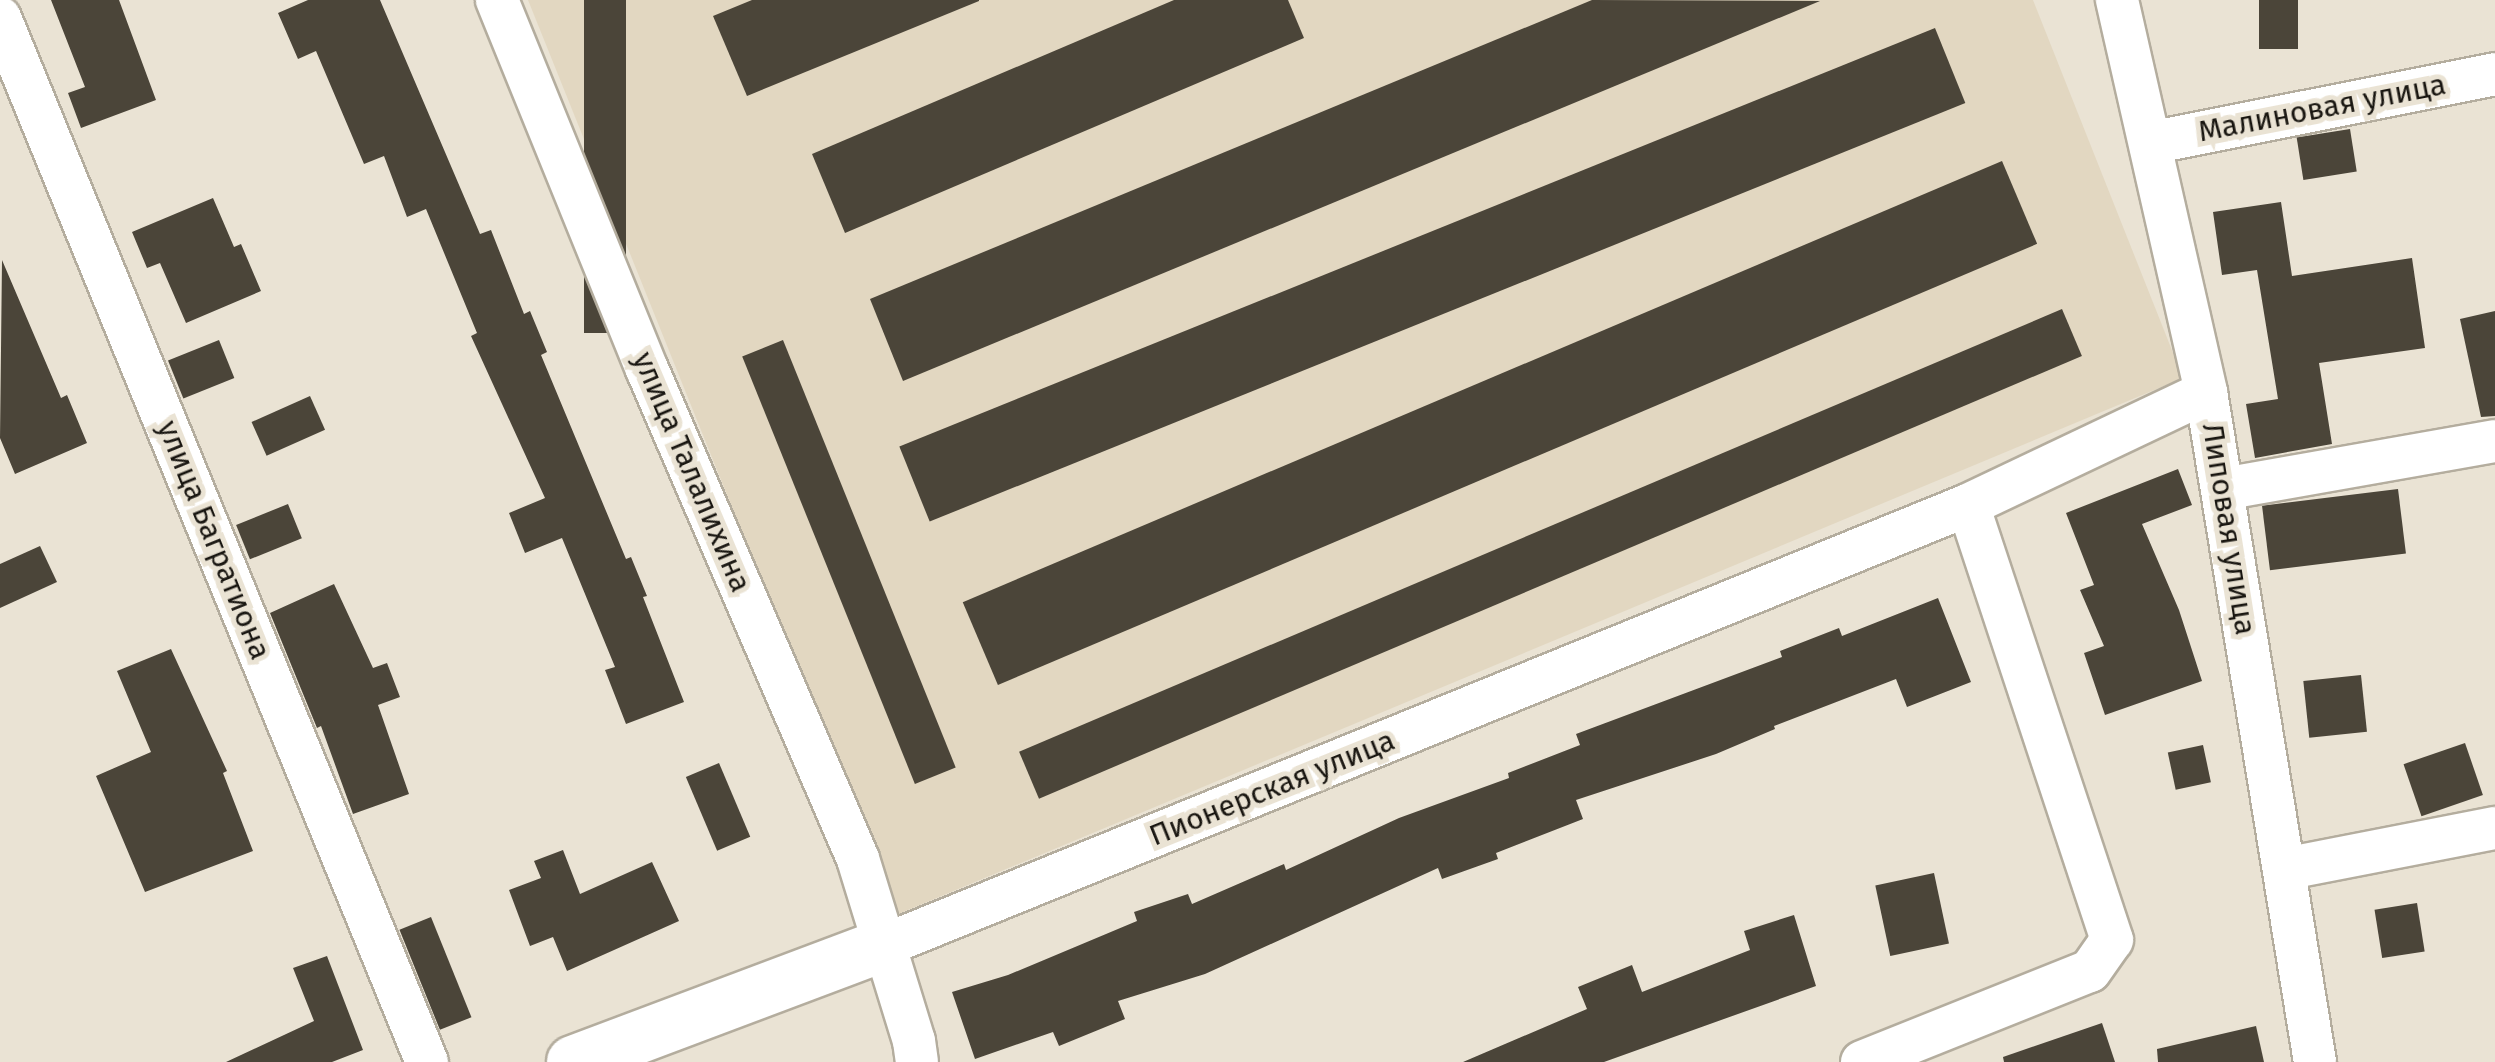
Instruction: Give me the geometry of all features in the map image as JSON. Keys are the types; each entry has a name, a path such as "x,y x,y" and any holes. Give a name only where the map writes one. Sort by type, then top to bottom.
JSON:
{"street":[{"name":"улица Талалихина","path":"497,0 648,369 858,859 917,1062"},
{"name":"Липовая улица","path":"2117,0 2206,392 2315,1062"},
{"name":"улица Багратиона","path":"0,18 427,1062"},
{"name":"Малиновая улица","path":"2150,144 2495,74"},
{"name":"Пионерская улица","path":"573,1062 885,945 1968,505 2206,392"},
{"path":"2223,489 2495,441"},
{"path":"1862,1062 2090,971 2112,940 1968,505"},
{"path":"2284,868 2495,828"}],"shaded area":[{"path":"528,0 2033,0 2183,378 896,915"}],"building":[{"path":"51,0 119,0 156,100 81,128 68,93 85,87"},
{"path":"308,0 380,0 480,234 491,230 524,314 530,311 547,352 541,355 626,559 631,557 684,702 626,724 605,670 615,667 562,538 525,553 509,513 545,498 471,336 477,333 426,209 407,217 384,156 364,164 316,51 298,59 278,13"},
{"path":"584,0 626,0 626,333 584,333"},
{"path":"752,0 979,1 747,96 713,16"},
{"path":"1174,0 1288,0 1304,38 845,233 812,154"},
{"path":"1592,0 1820,1 903,381 870,299"},
{"path":"2259,0 2298,0 2298,49 2259,49"},
{"path":"1935,28 1965,103 930,522 899,446"},
{"path":"2350,129 2357,171 2303,180 2297,137"},
{"path":"2002,161 2037,244 998,685 963,602"},
{"path":"213,198 234,247 241,244 261,291 186,323 160,263 147,268 132,232"},
{"path":"2281,202 2292,276 2412,258 2425,348 2319,363 2332,444 2255,458 2246,404 2278,399 2257,270 2222,275 2213,212"},
{"path":"2,260 61,398 67,395 87,443 15,474 0,438"},
{"path":"2062,309 2082,356 1039,799 1019,752"},
{"path":"2495,311 2495,416 2481,417 2460,319"},
{"path":"219,340 234,378 183,399 168,361"},
{"path":"783,340 956,767 915,784 742,356"},
{"path":"310,396 325,430 267,456 252,422"},
{"path":"2178,469 2192,505 2142,524 2179,610 2202,681 2105,715 2084,653 2104,646 2080,590 2094,585 2066,513"},
{"path":"2398,489 2406,554 2270,570 2262,506"},
{"path":"288,504 302,538 250,559 236,525"},
{"path":"40,546 57,582 0,608 0,564"},
{"path":"334,584 373,668 387,663 400,697 378,705 409,794 353,814 321,726 317,728 270,613"},
{"path":"1938,598 1971,682 1907,707 1896,679 1774,726 1775,729 1716,754 1576,800 1583,819 1496,853 1498,859 1442,879 1438,868 1205,974 1118,1001 1125,1019 1059,1046 1053,1032 975,1059 952,992 1008,975 1137,921 1134,912 1188,894 1192,904 1284,864 1286,870 1399,818 1509,778 1508,773 1580,745 1576,734 1782,657 1780,651 1839,628 1842,636"},
{"path":"171,649 227,771 223,773 253,851 145,892 96,776 151,752 117,671"},
{"path":"2361,675 2367,732 2309,738 2303,681"},
{"path":"2465,743 2483,795 2421,816 2404,764"},
{"path":"2203,745 2211,782 2176,790 2168,752"},
{"path":"719,763 750,837 717,851 686,777"},
{"path":"563,850 580,894 652,862 679,921 567,971 553,937 530,946 509,890 541,878 534,861"},
{"path":"1934,873 1949,943 1890,956 1875,885"},
{"path":"2417,903 2425,951 2382,958 2375,910"},
{"path":"1794,915 1816,986 1604,1062 1463,1062 1587,1009 1578,987 1632,965 1642,992 1750,950 1744,931"},
{"path":"431,917 471,1017 440,1030 399,930"},
{"path":"327,956 363,1050 332,1062 226,1062 314,1021 293,968"},
{"path":"2102,1023 2115,1062 2004,1062 2003,1057"},
{"path":"2256,1026 2264,1062 2158,1062 2157,1049"}]}
